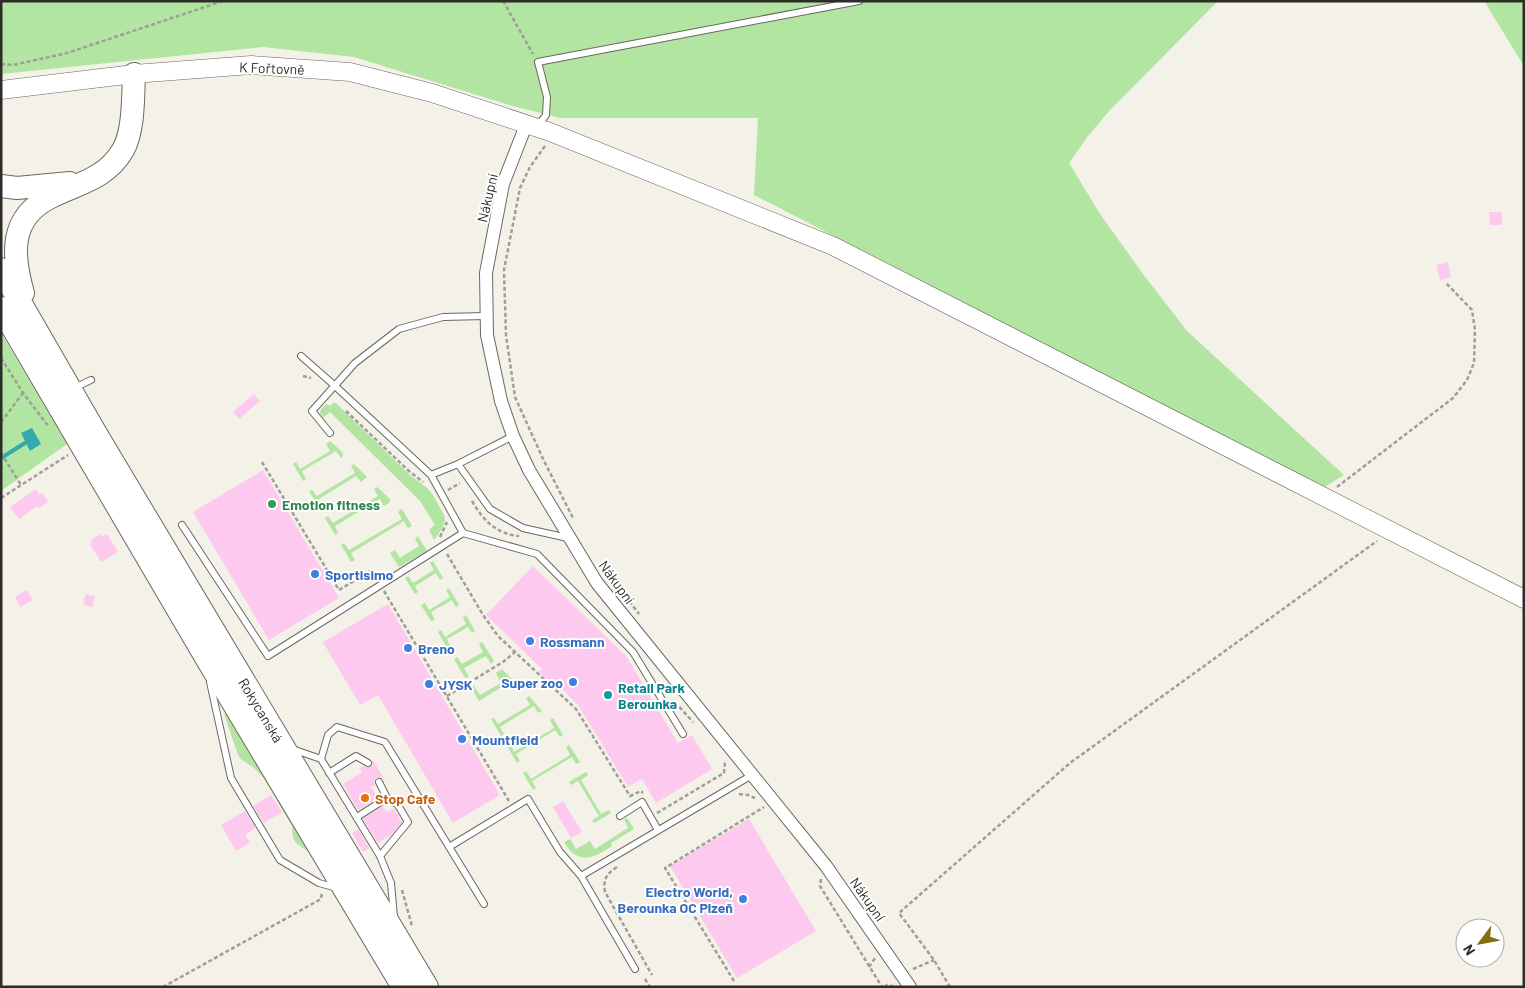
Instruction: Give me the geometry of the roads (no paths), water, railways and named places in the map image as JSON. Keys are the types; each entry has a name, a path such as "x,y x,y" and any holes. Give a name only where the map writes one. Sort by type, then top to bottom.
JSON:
{"highway":[{"path":"32,325 15,256 21,225 38,205 50,197 90,181 115,162 124,148 128,136 134,74"},
{"path":"1,186 17,188 77,182 104,171"},
{"path":"1,269 70,390 83,444"},
{"path":"1,308 83,444"},
{"name":"Rokycanská","path":"83,444 205,656 403,987"},
{"name":"Rokycanská","path":"83,444 283,746 427,987"}],"street":[{"name":"K Fořtovně","path":"1,90 134,74 251,65 350,72 432,93 537,128 833,246 1524,599"},
{"name":"Nákupní","path":"537,128 504,184 486,273 487,336 502,401 513,436 529,470 597,583 826,866 910,987"}],"lane":[{"path":"537,128 546,115 548,97 538,62 858,1"},
{"path":"330,432 312,411 355,364 399,329 443,317 486,316"},
{"path":"301,356 432,475 463,533 538,554 633,652 683,734"},
{"path":"70,390 92,380"},
{"path":"432,475 513,436"},
{"path":"458,464 490,509 523,528 570,538"},
{"path":"182,525 268,656 463,533"},
{"path":"205,656 231,778 280,860 319,884 345,889"},
{"path":"321,759 328,734 337,727 385,742 484,904"},
{"path":"283,746 321,759 357,817 380,856 391,883 396,936"},
{"path":"329,773 356,756 368,763"},
{"path":"581,876 752,775"},
{"path":"379,782 387,798 398,805 408,822 380,856"},
{"path":"357,817 387,798"},
{"path":"449,846 528,799 560,852 581,876 635,969"},
{"path":"620,816 642,802 658,830"}],"water":[{"path":"32,428 41,444 30,451 21,433"}],"waterway":[{"path":"1,458 25,443"}],"place":[{"name":"Emotion fitness","path":"272,504"},
{"name":"Sportisimo","path":"315,574"},
{"name":"Rossmann","path":"530,641"},
{"name":"Breno","path":"408,648"},
{"name":"Super zoo","path":"573,682"},
{"name":"JYSK","path":"429,684"},
{"name":"Retail Park Berounka","path":"608,695"},
{"name":"Mountfield","path":"462,739"},
{"name":"Stop Cafe","path":"365,798"},
{"name":"Electro World, Berounka OC Plzeň","path":"743,899"}]}
